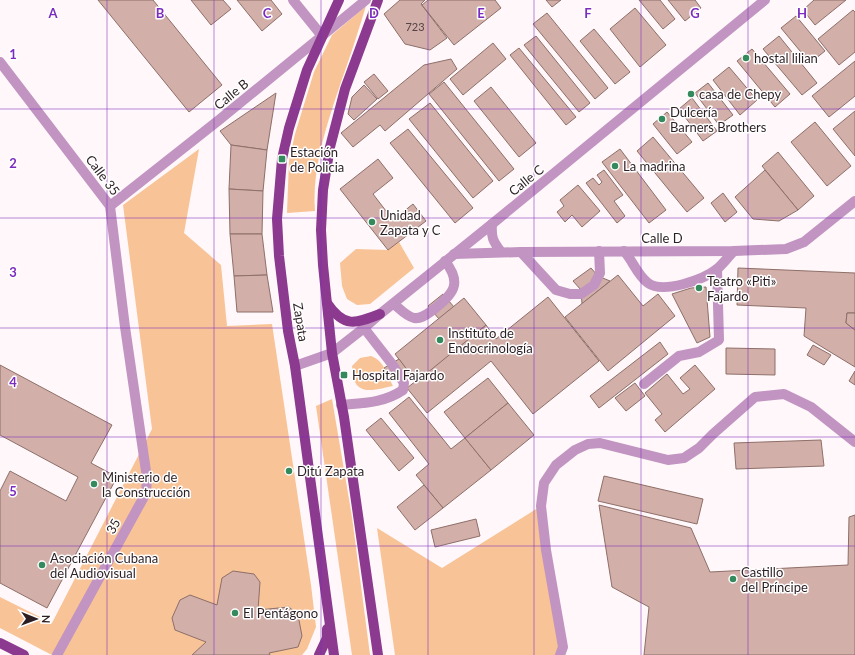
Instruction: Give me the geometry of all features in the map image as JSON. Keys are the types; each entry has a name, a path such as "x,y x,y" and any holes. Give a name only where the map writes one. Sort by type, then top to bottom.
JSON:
{"main road":[{"name":"Zapata","path":"334,655 295,366 288,331 279,256 277,219 282,159 289,128 307,70 339,0"},
{"name":"Zapata","path":"378,0 345,89 328,161 323,190 322,230 323,265 332,353 378,655"},
{"path":"327,302 332,311 348,322 361,321 380,314"},
{"path":"319,655 327,638 329,617"},
{"path":"0,642 24,655"}],"street":[{"path":"292,0 322,36"},
{"name":"Calle B","path":"110,206 366,0"},
{"name":"Calle C","path":"295,366 332,353 765,0"},
{"name":"Calle 35","path":"0,62 110,206 125,327"},
{"name":"Calle D","path":"454,254 599,251 734,252 778,250 796,246 804,242 855,201"},
{"path":"492,224 491,237 501,252"},
{"path":"520,252 556,290 570,294 581,294 594,285 600,273 599,251"},
{"path":"624,251 631,259 640,277 649,284 658,286 675,286 698,280 717,269 734,252"},
{"path":"394,304 408,317 419,319 426,316 448,298 452,292 454,280 452,270 445,261"},
{"path":"644,384 680,356 699,352 719,340 717,269"},
{"name":"35","path":"58,655 146,493 147,478 125,327"},
{"path":"341,405 376,402 395,396 403,390 404,383 392,364 364,328"},
{"path":"560,655 563,647 546,550 542,506 544,483 556,465 575,450 588,444 600,443 668,460 684,458 699,448 754,396 784,394 811,407 855,442"}],"shaded area":[{"path":"366,6 331,114 318,162 315,211 287,213 289,161 295,134 314,72 332,35"},
{"path":"199,149 184,233 221,265 227,326 272,324 316,627 307,649 302,655 52,655 0,628 0,597 52,623 152,429 123,205"},
{"path":"399,242 414,268 370,304 357,305 347,299 342,286 340,263 356,249 388,250"},
{"path":"371,356 382,365 393,386 367,390 362,389 355,382 352,366 360,358"},
{"path":"332,399 352,517 370,655 352,655 316,406"},
{"path":"541,506 560,655 395,655 377,528 442,568"}],"building":[{"path":"98,0 153,0 222,85 189,112"},
{"path":"191,0 223,0 231,9 211,25"},
{"path":"237,0 271,0 282,14 262,31"},
{"path":"400,0 425,0 421,4 447,38 430,50 405,44 384,14"},
{"path":"428,0 495,0 501,8 454,45 422,5"},
{"path":"546,0 561,0 552,7"},
{"path":"639,0 660,0 675,19 663,29"},
{"path":"668,0 695,0 701,8 685,21"},
{"path":"814,0 846,0 815,25 803,10"},
{"path":"635,8 666,45 640,67 610,29"},
{"path":"853,10 855,12 855,52 839,65 818,39"},
{"path":"547,13 608,88 595,99 533,24"},
{"path":"796,16 825,51 810,63 781,28"},
{"path":"594,29 630,72 615,84 580,41"},
{"path":"536,36 590,103 579,112 524,45"},
{"path":"779,36 817,83 802,95 763,49"},
{"path":"493,43 506,59 463,95 450,79"},
{"path":"519,48 576,117 566,125 510,55"},
{"path":"752,49 790,94 775,107 737,61"},
{"path":"451,59 457,69 385,131 380,125 353,147 341,133 424,65"},
{"path":"855,61 855,96 829,117 812,96"},
{"path":"729,67 757,100 740,115 713,80"},
{"path":"374,74 388,91 378,99 364,82"},
{"path":"444,82 514,169 499,181 429,94"},
{"path":"708,83 733,115 719,125 695,93"},
{"path":"364,85 377,99 354,120 348,114 352,97"},
{"path":"491,87 536,143 519,157 474,101"},
{"path":"276,93 267,150 231,145 220,131"},
{"path":"692,98 717,131 703,141 679,109"},
{"path":"430,103 493,181 473,198 409,119"},
{"path":"855,111 855,156 833,129"},
{"path":"667,112 692,142 677,154 653,124"},
{"path":"815,122 851,166 827,186 791,142"},
{"path":"408,129 473,208 455,223 390,143"},
{"path":"653,137 704,198 687,212 637,151"},
{"path":"231,145 267,150 263,191 229,189"},
{"path":"620,149 666,210 649,223 602,162"},
{"path":"778,152 814,196 798,210 762,166"},
{"path":"378,159 393,178 373,194 393,220 413,204 426,221 388,250 340,189"},
{"path":"604,170 623,195 614,201 625,216 617,223 586,183 593,178 599,185 602,182 597,175"},
{"path":"765,170 798,210 779,221 753,219 735,197"},
{"path":"578,185 600,211 582,227 572,215 565,222 557,212 564,206 560,200"},
{"path":"229,189 263,191 262,234 230,234"},
{"path":"723,193 737,212 725,222 711,203"},
{"path":"230,234 262,234 267,275 234,276"},
{"path":"591,268 598,276 610,281 582,304 581,290 573,281"},
{"path":"738,268 855,273 855,313 847,313 846,323 855,330 855,367 804,336 806,308 737,305"},
{"path":"267,275 273,312 237,312 234,276"},
{"path":"618,275 643,306 658,294 675,316 608,371 565,317"},
{"path":"706,287 710,337 697,343 672,294 691,288"},
{"path":"443,294 454,307 439,319 428,306"},
{"path":"548,297 599,361 533,414 491,361 427,413 407,388 486,325 496,339"},
{"name":"Instituto de Endocrinología","path":"464,298 486,325 416,382 395,354"},
{"path":"847,313 855,313 855,330 846,323"},
{"path":"660,342 668,354 599,408 590,396"},
{"path":"813,345 831,355 824,365 807,355"},
{"path":"726,348 775,349 775,375 726,374"},
{"path":"399,359 411,375 388,375 384,368"},
{"name":"Ministerio de la Construcción","path":"0,365 112,425 91,463 117,477 47,608 0,583 0,491 10,471 66,501 78,477 0,435"},
{"path":"695,365 715,389 665,432 655,420 662,414 645,393 667,374 683,394 690,389 680,378"},
{"path":"855,371 855,385 849,381"},
{"path":"488,378 508,403 465,438 444,412"},
{"path":"635,383 645,396 626,411 615,398"},
{"path":"409,397 451,449 465,438 491,470 443,508 416,475 429,464 389,413"},
{"path":"508,403 534,435 491,470 465,438"},
{"path":"381,418 414,458 399,471 366,430"},
{"path":"821,440 824,466 736,469 734,443"},
{"path":"604,476 703,499 697,524 598,501"},
{"path":"424,485 443,508 415,530 397,507"},
{"name":"Castillo del Príncipe","path":"599,505 691,528 710,572 848,565 849,517 855,515 855,655 644,655 649,607 612,587"},
{"path":"476,519 480,536 435,547 431,530"},
{"name":"El Pentágono","path":"233,571 254,574 260,582 258,610 289,607 298,615 302,636 298,647 269,653 270,655 192,655 206,642 175,630 172,618 180,600 190,595 217,605 222,578"}],"place":[{"name":"hostal lilian","path":"746,58"},
{"name":"casa de Chepy","path":"691,94"},
{"name":"Dulcería Barners Brothers","path":"662,119"},
{"name":"Estación de Policia","path":"282,159"},
{"name":"La madrina","path":"615,166"},
{"name":"Unidad Zapata y C","path":"372,222"},
{"name":"Teatro «Piti» Fajardo","path":"699,288"},
{"name":"Instituto de Endocrinología","path":"440,340"},
{"name":"Hospital Fajardo","path":"344,375"},
{"name":"Ditú Zapata","path":"289,471"},
{"name":"Ministerio de la Construcción","path":"94,484"},
{"name":"Asociación Cubana del Audiovisual","path":"42,565"},
{"name":"Castillo del Príncipe","path":"733,579"},
{"name":"El Pentágono","path":"235,613"}]}
